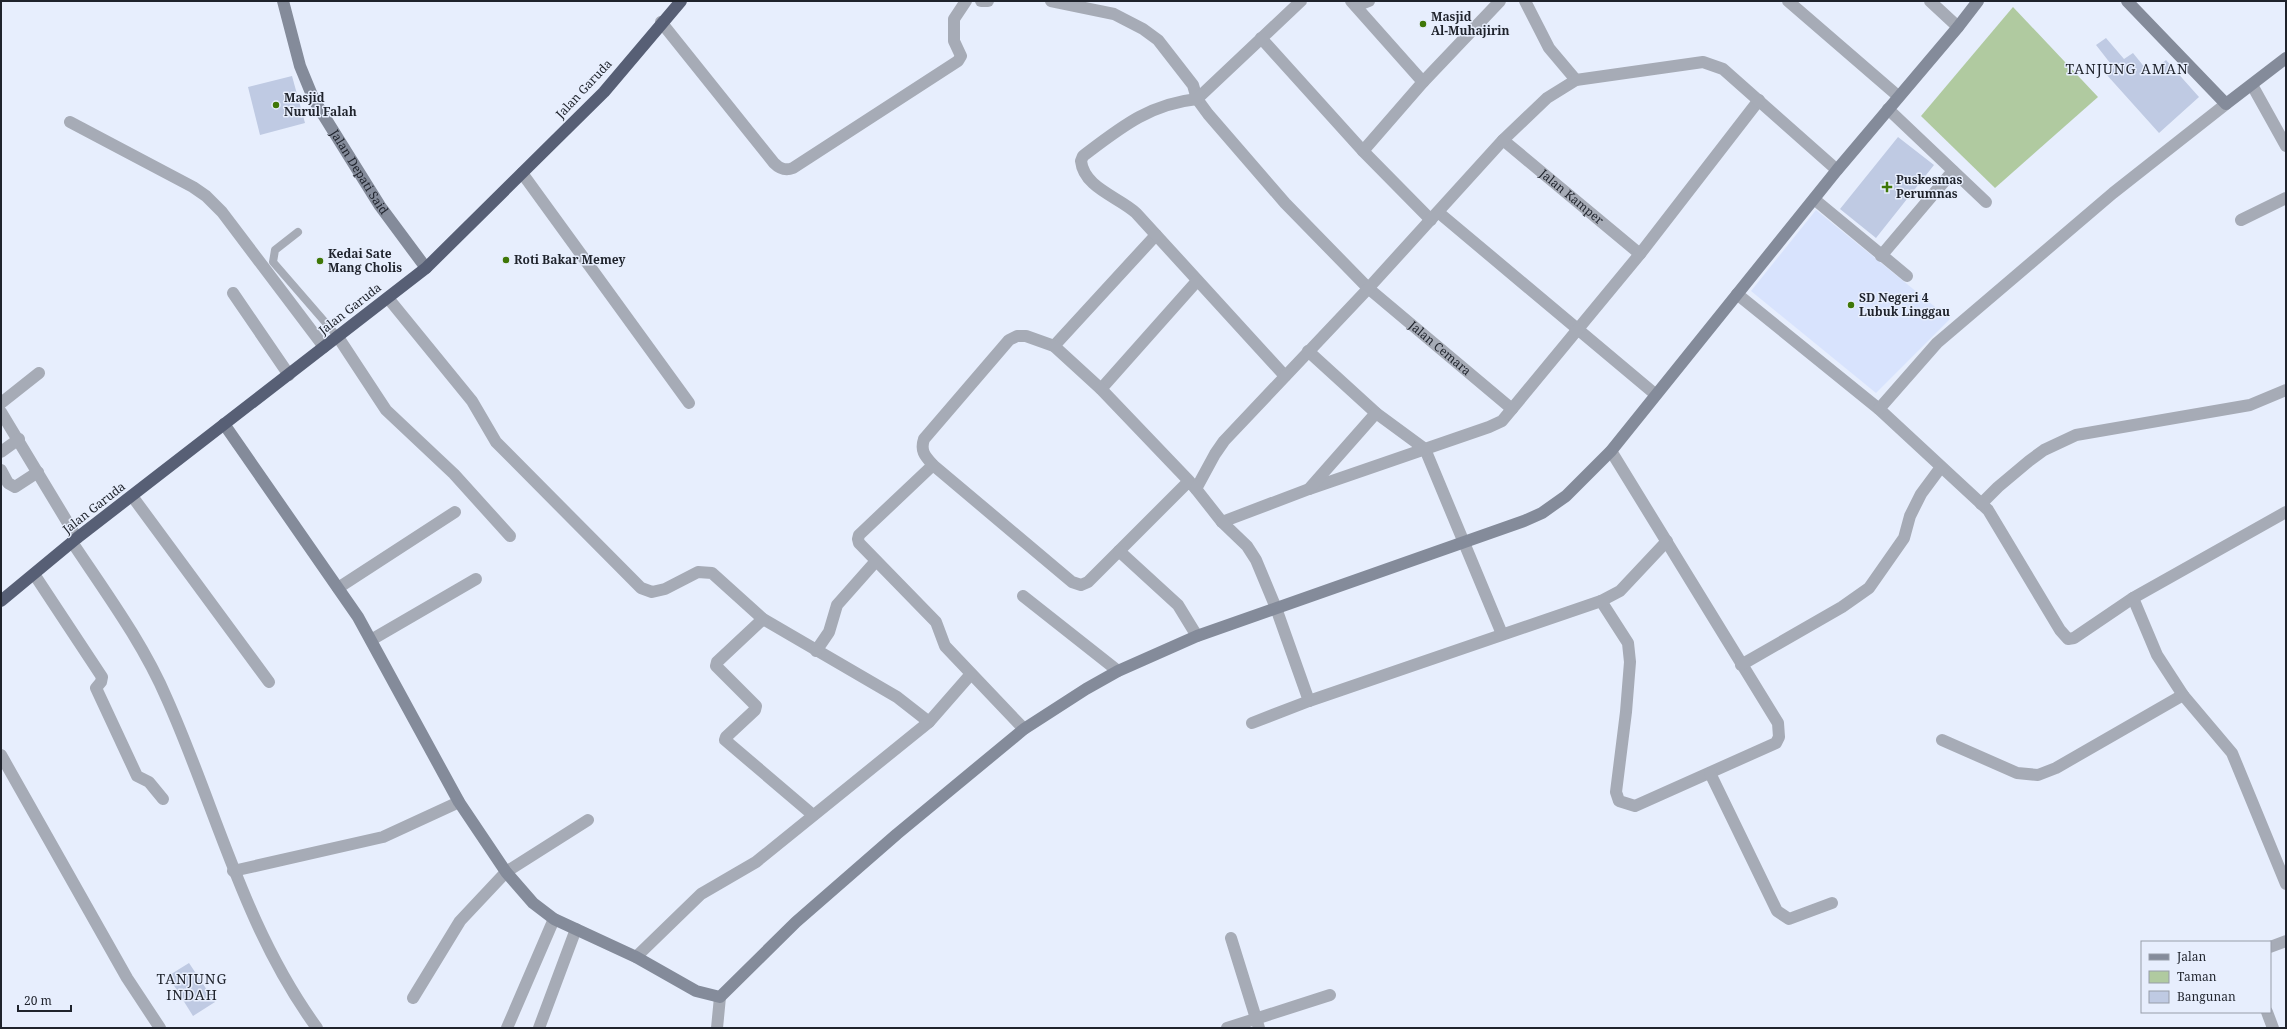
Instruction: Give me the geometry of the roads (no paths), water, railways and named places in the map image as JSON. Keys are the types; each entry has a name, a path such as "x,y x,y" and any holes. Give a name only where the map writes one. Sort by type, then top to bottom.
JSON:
{"highway":[{"name":"Jalan Garuda","path":"1,601 75,540 426,268 604,92 661,22 681,1"}],"street":[{"name":"Jalan Depati Said","path":"283,1 300,66 314,100 380,206 426,268"},
{"path":"661,22 774,163 778,167 788,170 958,62 961,56 954,41 954,19 966,1"},
{"path":"981,1 988,1"},
{"path":"1051,1 1114,14 1143,29 1158,40 1193,85 1196,99"},
{"path":"1285,376 1127,205 1096,186 1082,168 1080,161 1084,156 1136,117 1177,102 1196,99 1301,1"},
{"path":"1354,3 1369,1"},
{"path":"1363,151 1424,82 1500,1"},
{"path":"1526,1 1548,48 1576,80"},
{"path":"1788,1 1898,96"},
{"path":"1930,1 1958,27"},
{"path":"717,1028 720,997 796,922 1024,729 1065,702 1118,671 1197,636 1463,541 1524,521 1542,513 1583,481 1611,451 1655,394 1837,170 1898,96 1958,27 1978,1"},
{"path":"2127,1 2226,104"},
{"path":"1354,3 1424,82"},
{"path":"1261,38 1363,151 1434,216 1578,330 1655,394"},
{"path":"1879,409 1937,343 2113,193 2286,58"},
{"path":"1309,701 1276,608 1251,552 1222,522 1192,485 1101,389 1054,346 1026,336 1017,336 1009,340 924,439 921,448 923,454 933,465 1077,584 1088,582 1119,550 1192,485 1220,447 1503,140 1547,98 1576,80 1703,62 1723,69 1837,170"},
{"path":"2252,85 2286,146"},
{"name":"Jalan Cemara","path":"1196,99 1286,203 1368,288 1512,409"},
{"path":"1222,522 1309,489 1497,424 1512,409 1640,254 1759,100"},
{"path":"1888,108 1986,202"},
{"path":"70,122 193,187 206,196 222,212 324,347"},
{"name":"Jalan Kamper","path":"1503,140 1640,254"},
{"path":"1882,256 1953,171"},
{"path":"522,173 689,403"},
{"path":"2241,220 2286,198"},
{"path":"1814,199 1907,276"},
{"path":"1054,346 1156,235"},
{"path":"1101,389 1196,281"},
{"path":"233,293 289,375"},
{"path":"1737,294 1879,409 1988,510 2060,630 2068,639 2074,638 2133,598 2286,512"},
{"path":"388,298 472,401 496,442 641,588 652,592 665,589 698,572 705,571 712,573 763,620 897,697 929,722"},
{"path":"338,337 386,410 454,474 510,536"},
{"path":"1308,351 1376,413 1425,449 1502,634"},
{"path":"1,403 39,373"},
{"path":"1981,504 2029,460 2044,450 2076,435 2250,405 2286,390"},
{"path":"1,412 38,472 75,540 138,640 167,698 194,762 233,871 261,937 296,1000 317,1028"},
{"path":"1309,489 1376,413"},
{"path":"224,424 338,588 372,640 459,802 506,872 533,902 554,919 636,957 696,991 720,997"},
{"path":"1,452 19,440"},
{"path":"1601,601 1628,642 1630,662 1626,712 1616,792 1619,801 1635,806 1776,743 1779,737 1778,723 1741,665 1668,541 1611,451"},
{"path":"933,465 860,535 858,539 859,544 936,622 945,646 1024,729"},
{"path":"1741,665 1842,607 1869,588 1904,538 1910,516 1920,494 1941,467"},
{"path":"1,470 8,483 15,487 38,472"},
{"path":"132,496 269,682"},
{"path":"338,588 455,512"},
{"path":"1252,723 1309,701 1601,601 1624,588 1668,541"},
{"path":"1119,550 1178,605 1197,636"},
{"path":"816,651 829,632 837,605 876,561"},
{"path":"34,574 102,677 101,682 96,688 138,776 149,782 163,799"},
{"path":"372,640 476,579"},
{"path":"1023,596 1118,671"},
{"path":"2133,598 2157,655 2180,691 2232,753 2286,884"},
{"path":"763,620 717,662 716,666 756,706 755,710 726,737 725,740 813,815"},
{"path":"636,957 701,894 756,862 929,722 971,674"},
{"path":"1942,740 2016,772 2038,775 2056,768 2180,691"},
{"path":"1,755 127,978 160,1028"},
{"path":"1710,772 1777,911 1789,919 1832,903"},
{"path":"233,871 383,837 459,802"},
{"path":"413,998 460,921 506,872 588,820"},
{"path":"507,1028 554,919"},
{"path":"540,1028 576,929"},
{"path":"1231,938 1258,1024"},
{"path":"2271,947 2286,941"},
{"path":"1227,1028 1258,1024 1330,995"},
{"path":"2267,1013 2273,1028"}],"lane":[{"path":"298,232 275,250 272,262 338,337"}],"place":[{"name":"Masjid Al-Muhajirin","path":"1423,24"},
{"name":"Masjid Nurul Falah","path":"276,105"},
{"name":"Puskesmas Perumnas","path":"1887,187"},
{"name":"Roti Bakar Memey","path":"506,260"},
{"name":"Kedai Sate Mang Cholis","path":"320,261"},
{"name":"SD Negeri 4 Lubuk Linggau","path":"1851,305"}],"district":[{"name":"TANJUNG AMAN","path":"2127,69"},
{"name":"TANJUNG INDAH","path":"192,988"}]}
